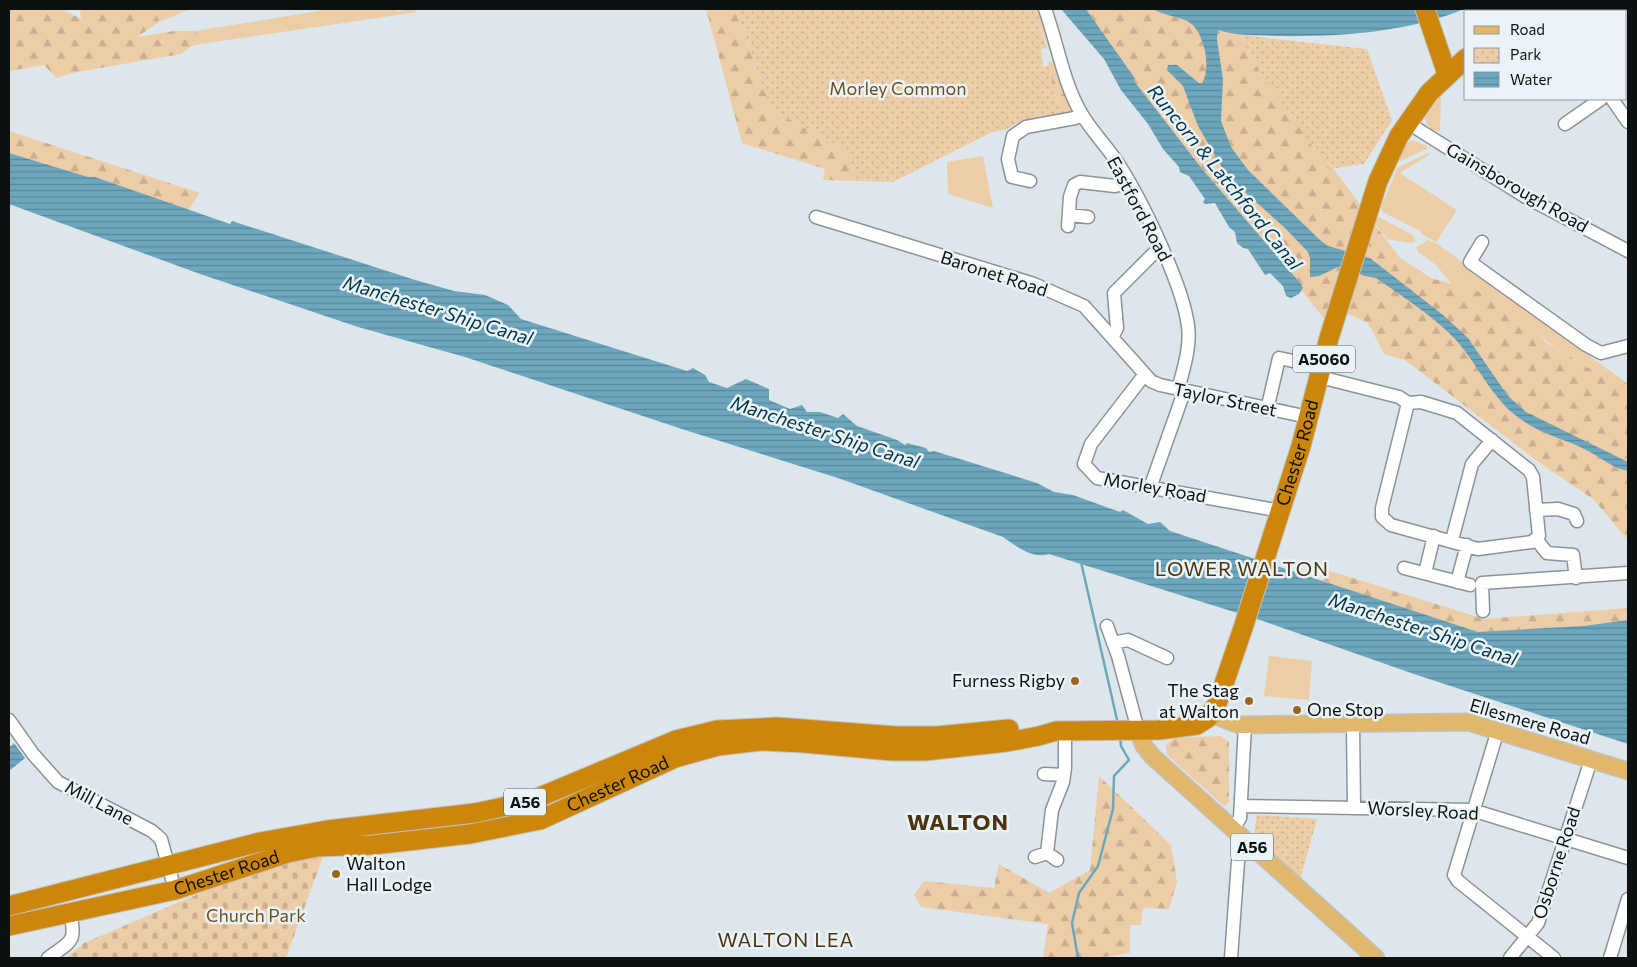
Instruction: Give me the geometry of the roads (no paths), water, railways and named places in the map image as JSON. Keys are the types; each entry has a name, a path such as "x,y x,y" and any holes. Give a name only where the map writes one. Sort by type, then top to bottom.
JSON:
{"highway":[{"path":"1428,17 1447,74"},
{"name":"Chester Road","path":"9,906 260,842 327,830 475,813 530,801 676,740 717,730 777,727 920,736 1039,727 1061,730 1134,730 1190,727 1204,721 1211,714 1220,698 1279,518 1308,417 1313,371 1340,301 1367,212 1382,172 1408,123 1429,93 1464,60"},
{"name":"Chester Road","path":"9,926 175,890 288,853 317,847 373,845 470,834 540,820 675,758 718,746 760,742 804,743 925,752 1007,742 1061,730"}],"main road":[{"name":"Ellesmere Road","path":"1211,714 1233,724 1246,725 1461,722 1498,730 1628,772"},
{"name":"A56","path":"1134,730 1152,756 1376,958"}],"street":[{"name":"Eastford Road","path":"1044,9 1074,99 1081,114 1119,165 1129,183 1176,283 1188,327 1181,391 1150,488"},
{"path":"1565,123 1599,100"},
{"path":"1613,100 1628,122"},
{"path":"1030,181 1012,177 1008,159 1013,136 1026,127 1075,118 1081,114"},
{"name":"Gainsborough Road","path":"1408,123 1524,196 1628,251"},
{"path":"1088,217 1068,220 1071,189 1077,183 1084,182 1115,186 1129,183"},
{"name":"Baronet Road","path":"816,217 1034,284 1084,306 1145,374"},
{"path":"1482,242 1470,262 1578,339 1597,352 1608,352 1628,346"},
{"path":"1112,336 1117,328 1114,293 1153,254 1161,249"},
{"path":"1268,410 1279,358 1313,371 1399,397 1408,403 1421,402 1457,413 1529,470 1533,477 1539,536 1536,539 1532,542 1513,546 1478,549 1452,540 1391,525 1382,517 1382,508 1408,403"},
{"name":"Taylor Street","path":"1145,374 1160,385 1181,391 1308,417"},
{"name":"Morley Road","path":"1145,374 1091,444 1084,464 1097,478 1150,488 1279,518"},
{"path":"1452,540 1472,464 1492,440"},
{"path":"1536,510 1558,509 1574,514 1577,521"},
{"path":"1425,573 1434,536"},
{"path":"1536,539 1547,553 1573,555 1576,578"},
{"path":"1457,582 1467,545"},
{"path":"1404,568 1470,585"},
{"path":"1483,611 1482,583 1628,573"},
{"path":"1107,626 1113,643 1134,730"},
{"path":"1113,643 1128,640 1167,658"},
{"name":"Mill Lane","path":"9,720 33,754 58,782 152,831 161,839 175,890"},
{"path":"1353,724 1354,808"},
{"path":"1233,829 1240,818 1246,725"},
{"path":"1035,857 1052,856 1052,810 1064,775 1061,730"},
{"path":"1498,730 1454,871 1455,878 1554,958"},
{"name":"Osborne Road","path":"1510,958 1529,938 1538,924 1591,760"},
{"path":"1044,774 1064,775"},
{"name":"Worsley Road","path":"1241,806 1472,810 1628,858"},
{"path":"1231,958 1238,861 1247,842"},
{"path":"1610,958 1628,899"},
{"path":"48,958 70,942 74,933 70,913"}],"water":[{"path":"1061,9 1086,9 1134,77 1134,81 1203,170 1301,284 1303,288 1299,294 1291,298 1286,296 1283,286 1270,273 1265,275 1248,249 1243,248 1237,243 1235,232 1229,227 1215,203 1205,204 1203,202 1205,199 1189,176 1180,172 1179,167 1163,149 1148,124 1121,90 1104,59"},
{"path":"1153,9 1464,9 1419,23 1371,32 1323,36 1275,36 1239,34 1218,30 1217,39 1223,80 1221,121 1231,147 1248,170 1320,240 1328,246 1370,258 1443,315 1468,338 1508,396 1526,412 1628,462 1628,471 1622,470 1579,447 1545,433 1519,418 1500,401 1463,349 1446,330 1376,278 1365,276 1340,266 1319,276 1310,277 1310,258 1308,252 1285,228 1227,176 1198,126 1183,86 1167,70 1168,65 1177,65 1199,83 1202,83 1205,76 1206,59 1205,49 1198,32 1187,21"},
{"name":"Manchester Ship Canal","path":"9,153 88,177 95,177 230,224 232,221 412,279 454,291 485,295 508,305 521,319 687,371 693,368 705,375 709,382 727,388 746,379 769,389 769,400 790,409 802,405 807,412 820,412 838,418 843,414 857,426 897,440 905,445 907,443 926,448 929,452 934,451 1037,483 1054,492 1073,495 1120,512 1123,510 1148,524 1160,522 1170,531 1478,632 1583,626 1628,620 1628,744 1414,674 1263,621 1049,554 1037,555 1031,553 1019,548 1003,537 838,478 685,430 465,357 358,327 200,274 9,204"},
{"path":"14,743 25,758 9,771 9,748"}],"waterway":[{"path":"1081,562 1118,724"},
{"path":"1078,958 1072,923 1079,893 1098,866 1113,809 1114,776 1129,760 1121,746 1120,737"}],"place":[{"name":"Furness Rigby","path":"1075,681"},
{"name":"The Stag at Walton","path":"1249,701"},
{"name":"One Stop","path":"1297,710"},
{"name":"Walton Hall Lodge","path":"336,874"}],"district":[{"name":"LOWER WALTON","path":"1242,569"},
{"name":"WALTON","path":"958,822"},
{"name":"WALTON LEA","path":"786,940"}],"park label":[{"name":"Morley Common","path":"898,89"},
{"name":"Church Park","path":"256,916"}],"water label":[{"name":"Runcorn & Latchford Canal","path":"1225,177"}]}
